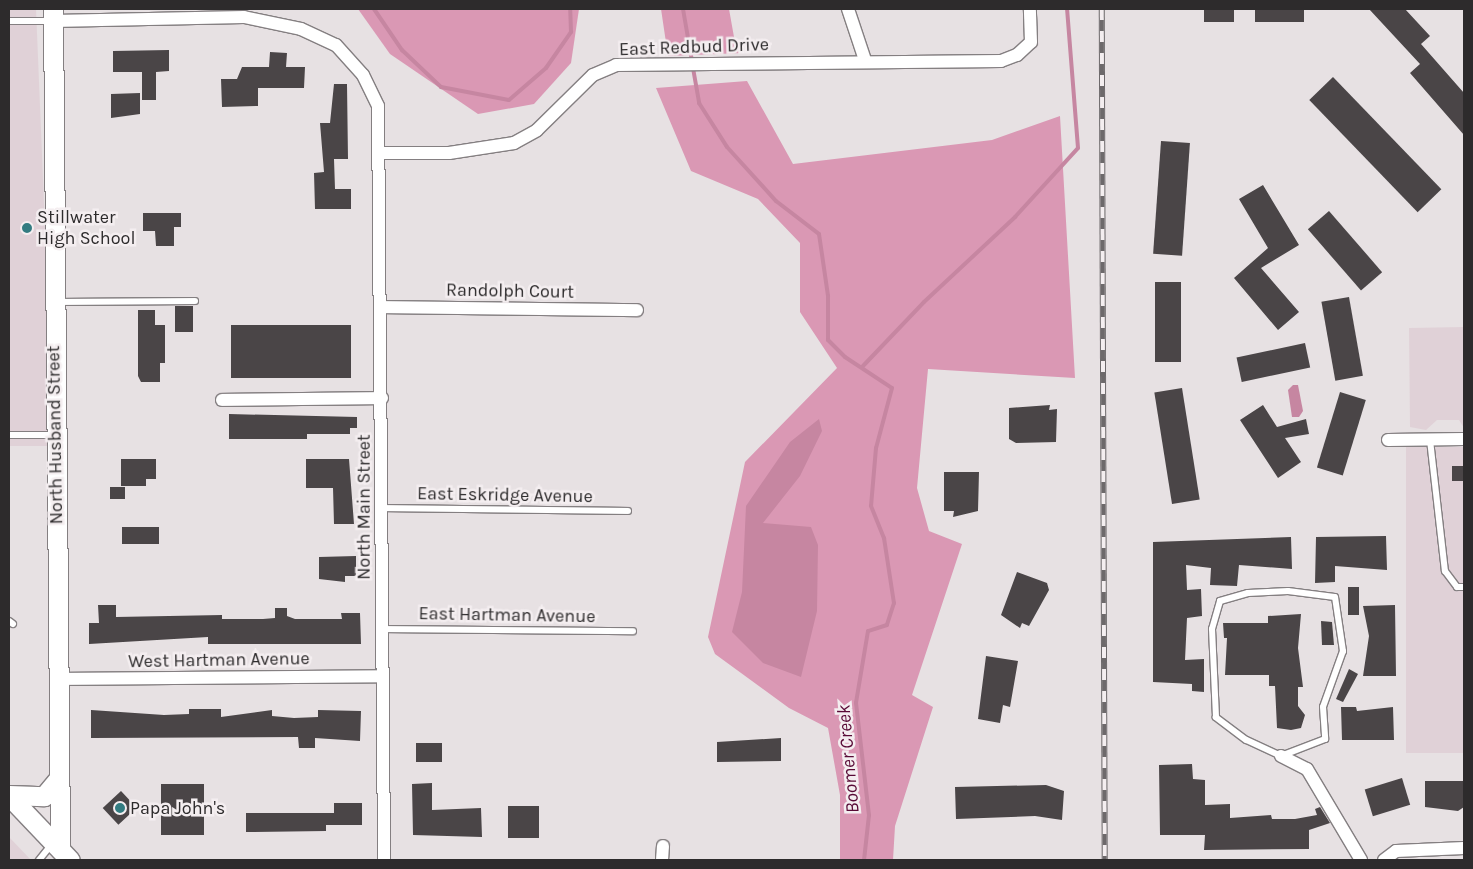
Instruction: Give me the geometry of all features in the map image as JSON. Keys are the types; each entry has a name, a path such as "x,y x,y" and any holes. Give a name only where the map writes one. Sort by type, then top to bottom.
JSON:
{"street":[{"path":"848,9 865,60"},
{"name":"East Redbud Drive","path":"381,153 448,153 514,143 537,130 593,74 616,65 865,60 1001,61 1017,55 1031,42 1030,9"},
{"name":"North Main Street","path":"53,15 244,17 301,29 336,45 363,75 378,106 381,153 382,508 380,676 384,860"},
{"name":"North Husband Street","path":"53,15 54,435 61,852"},
{"name":"Randolph Court","path":"382,307 637,310"},
{"path":"222,400 382,398"},
{"path":"1388,440 1464,439"},
{"name":"West Hartman Avenue","path":"59,679 380,676"},
{"path":"1280,756 1307,769 1361,860"},
{"path":"9,795 44,796 60,778"},
{"path":"9,795 61,852"},
{"path":"662,860 663,846"},
{"path":"1384,860 1396,851 1464,848"}],"lane":[{"path":"9,21 53,15"},
{"path":"54,302 195,301"},
{"path":"9,435 54,435"},
{"path":"1430,440 1445,571 1457,587 1464,587"},
{"name":"East Eskridge Avenue","path":"382,508 628,511"},
{"path":"1288,591 1335,597 1342,651 1323,707 1325,739 1280,756 1246,740 1216,717 1212,628 1220,601 1248,593 1288,591"},
{"name":"East Hartman Avenue","path":"381,629 633,632"},
{"path":"38,860 61,852"}],"shaded area":[{"name":"Stillwater High School","path":"9,9 36,9 54,446 9,446"},
{"path":"358,9 579,9 571,63 534,104 478,114 390,54"},
{"path":"661,9 729,9 734,37 742,53 668,56"},
{"path":"747,81 793,164 992,140 1060,116 1075,378 928,369 917,488 929,531 962,544 912,695 933,707 895,826 893,860 840,860 840,795 828,728 789,708 715,654 708,637 745,462 837,368 800,312 800,243 758,199 691,171 656,88"},
{"path":"1464,327 1464,428 1459,420 1437,420 1426,430 1410,427 1409,328"},
{"path":"1293,385 1298,385 1303,411 1299,417 1292,417 1288,390"},
{"path":"819,419 822,431 800,476 763,523 811,527 818,545 817,611 801,677 763,663 732,632 742,592 746,506 790,442"},
{"path":"1406,447 1464,447 1464,753 1406,753"},
{"path":"9,837 31,860 9,860"}],"building":[{"path":"1204,9 1234,9 1234,22 1204,22"},
{"path":"1255,9 1304,9 1304,22 1255,22"},
{"path":"1369,9 1405,9 1430,36 1421,44 1464,93 1464,135 1410,73 1420,64"},
{"path":"169,50 169,71 156,72 156,100 142,100 142,72 113,72 113,51"},
{"path":"270,52 287,53 286,67 305,67 304,88 258,88 258,106 222,107 221,79 237,79 242,67 269,67"},
{"path":"1333,77 1441,189 1418,212 1309,100"},
{"path":"334,84 347,84 348,159 334,159 335,189 351,189 351,209 315,209 314,173 324,172 320,123 330,123"},
{"path":"140,93 140,114 111,118 111,94"},
{"path":"1161,141 1190,143 1182,256 1153,254"},
{"path":"1263,185 1299,245 1261,268 1299,312 1278,330 1234,278 1268,248 1239,199"},
{"path":"1329,211 1382,272 1361,291 1308,229"},
{"path":"143,213 181,213 181,227 174,227 174,246 156,246 155,231 143,231"},
{"path":"1155,282 1181,282 1181,362 1155,362"},
{"path":"1349,297 1363,376 1335,381 1321,302"},
{"path":"175,306 193,306 193,332 175,332"},
{"path":"138,310 155,310 155,325 165,325 165,363 160,363 160,382 141,382 138,376"},
{"path":"231,325 351,325 351,378 231,378"},
{"path":"1305,343 1310,367 1242,382 1237,358"},
{"path":"1182,388 1200,500 1172,504 1154,392"},
{"path":"1340,392 1366,400 1343,475 1317,468"},
{"path":"1050,405 1049,410 1057,409 1056,442 1016,443 1009,439 1009,408"},
{"path":"1263,405 1277,427 1306,419 1309,434 1285,438 1301,462 1278,478 1240,420"},
{"path":"229,414 357,417 357,428 350,428 350,434 307,434 307,439 229,439"},
{"path":"121,459 156,459 156,479 146,479 146,486 121,486"},
{"path":"306,459 349,459 354,524 334,524 333,488 306,488"},
{"path":"1452,466 1464,466 1464,481 1452,481"},
{"path":"944,472 979,472 978,511 953,517 954,511 944,511"},
{"path":"110,487 125,487 125,499 110,499"},
{"path":"122,527 159,527 159,544 122,544"},
{"path":"1386,536 1387,570 1335,566 1335,582 1315,583 1316,537"},
{"path":"1291,537 1292,569 1239,565 1237,586 1210,585 1211,568 1186,565 1187,590 1201,589 1202,616 1187,618 1185,660 1204,659 1204,692 1192,691 1192,684 1153,682 1153,542"},
{"path":"356,556 356,576 345,576 345,582 319,579 319,557"},
{"path":"1017,572 1047,583 1049,590 1029,626 1022,623 1020,628 1001,615"},
{"path":"1348,587 1359,587 1359,615 1348,615"},
{"path":"98,605 116,605 116,617 222,615 222,619 263,619 275,618 275,608 287,608 287,616 295,619 342,619 341,613 360,613 361,644 208,644 208,637 89,644 89,623 99,623"},
{"path":"1395,605 1396,676 1363,676 1369,636 1363,606"},
{"path":"1301,614 1298,648 1303,687 1298,687 1298,706 1305,715 1301,728 1291,730 1277,728 1275,686 1269,686 1269,675 1225,675 1227,638 1224,638 1223,623 1268,623 1268,616"},
{"path":"1321,621 1332,622 1334,645 1322,645"},
{"path":"986,656 1018,661 1010,707 1003,705 1000,723 978,719"},
{"path":"1349,669 1358,674 1343,702 1336,699"},
{"path":"1341,707 1356,707 1357,711 1393,707 1394,740 1342,740"},
{"path":"189,709 221,709 221,717 272,710 272,716 294,718 318,717 318,710 361,711 360,741 315,738 315,748 299,748 298,737 91,738 91,710 164,715 189,714"},
{"path":"781,738 781,761 717,762 717,742"},
{"path":"416,743 442,743 442,762 416,762"},
{"path":"1192,764 1193,779 1205,780 1205,805 1230,804 1230,818 1271,815 1272,819 1295,819 1317,815 1315,809 1320,807 1330,823 1309,830 1309,849 1204,850 1205,835 1160,835 1159,765"},
{"path":"1402,778 1410,805 1373,816 1365,789"},
{"path":"1425,781 1464,781 1464,807 1458,811 1425,807"},
{"path":"432,783 432,810 481,808 482,837 413,835 412,784"},
{"path":"161,784 204,784 204,835 161,835"},
{"path":"1046,785 1064,791 1062,820 1035,816 956,819 955,787"},
{"name":"Papa John's","path":"121,791 137,808 118,825 103,808"},
{"path":"334,803 362,803 362,825 326,825 326,831 246,832 246,813 334,813"},
{"path":"508,806 539,806 539,838 508,838"}],"waterway":[{"name":"Boomer Creek","path":"374,9 402,50 441,87 509,100 546,68 571,32 570,9"},
{"name":"Boomer Creek","path":"683,9 692,61"},
{"path":"863,366 924,302 1015,217 1078,148 1067,9"},
{"name":"Boomer Creek","path":"693,68 699,103 727,147 776,201 819,234 828,296 828,340 845,357 892,388 876,448 871,506 884,538 894,603 887,625 868,631 856,703 869,815 864,860"}],"railway":[{"path":"1102,9 1105,860"}],"place":[{"name":"Stillwater High School","path":"27,228"},
{"name":"Papa John's","path":"120,808"}]}
